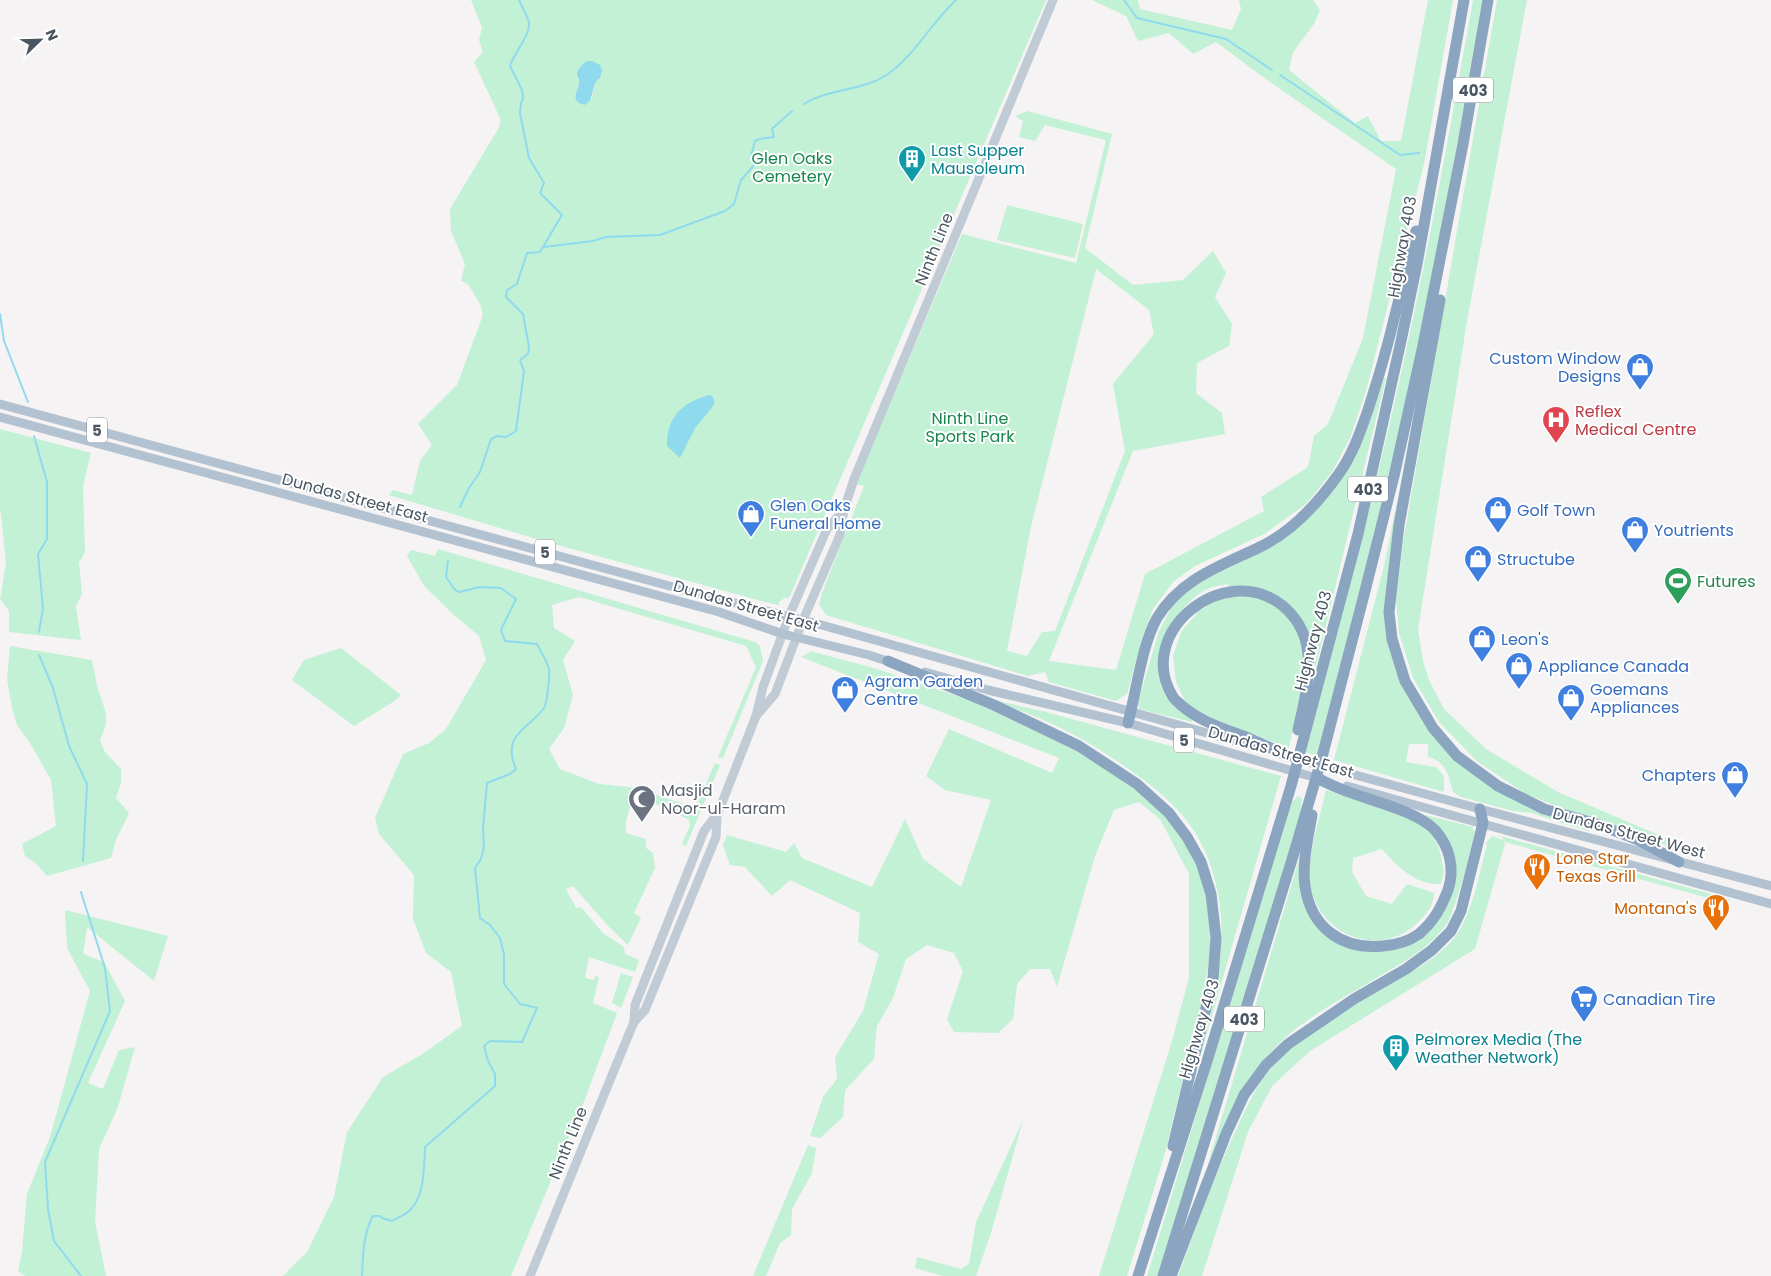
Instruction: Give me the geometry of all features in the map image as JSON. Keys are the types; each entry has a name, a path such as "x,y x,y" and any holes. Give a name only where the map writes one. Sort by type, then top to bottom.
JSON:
{"highway":[{"name":"Highway 403","path":"1138,1276 1208,1058 1290,786 1358,534 1403,332 1464,0"},
{"name":"403","path":"1163,1276 1240,1033 1321,761 1394,476 1444,244 1488,0"},
{"path":"1129,718 1146,649 1156,619 1168,602 1187,584 1266,544 1291,527 1313,507 1340,474 1357,441 1372,397 1393,324 1409,253 1429,189"},
{"path":"1444,244 1445,272 1399,525 1389,612 1392,639 1403,674 1414,698 1439,735 1457,756 1498,786 1544,809 1597,824 1638,840 1679,862"},
{"path":"1287,756 1213,726 1191,714 1174,698 1166,679 1164,658 1169,638 1179,622 1193,606 1213,596 1230,591 1257,592 1270,597 1293,614 1301,627 1307,648 1308,678 1293,754 1290,786"},
{"path":"888,661 994,705 1079,746 1137,784 1169,813 1187,837 1200,862 1211,894 1216,938 1213,978 1174,1138 1165,1191"},
{"path":"1317,778 1342,787 1426,822 1436,831 1448,850 1452,868 1442,908 1430,924 1418,935 1404,942 1391,945 1361,946 1338,938 1328,932 1315,917 1305,888 1304,868 1321,761"},
{"path":"1171,1276 1226,1134 1244,1095 1266,1065 1288,1044 1354,999 1406,969 1432,950 1451,931 1461,911 1483,824 1480,809"}],"main road":[{"name":"Ninth Line","path":"756,716 774,694 798,637 803,620 840,535 844,510 854,479 1053,0"},
{"name":"Dundas Street East","path":"0,404 689,592 789,616 1129,718 1270,765 1317,778"},
{"name":"Dundas Street East","path":"0,417 719,612 783,634 888,661 988,690 1129,718 1274,750"},
{"name":"Ninth Line","path":"530,1276 634,1022 645,1010 716,837 717,815 756,716 789,616 827,529 844,510"},
{"name":"Dundas Street East","path":"1287,756 1480,809"},
{"name":"Dundas Street East","path":"1342,787 1483,824"},
{"name":"Dundas Street West","path":"1480,809 1771,886"},
{"name":"Dundas Street West","path":"1483,824 1771,904"}],"green space":[{"name":"Glen Oaks Cemetery","path":"471,0 1046,0 790,596 788,599 786,597 779,602 779,605 547,542 389,495 393,490 412,495 420,461 432,445 418,424 457,385 483,315 480,304 468,284 461,281 465,264 451,231 450,209 498,129 501,120 474,62 483,52 479,40 482,28","holes":["576,75 597,80 594,84 592,99 577,89 579,81"]},
{"name":"Ninth Line Sports Park","path":"1092,0 1138,0 1140,9 1232,30 1241,9 1239,0 1313,0 1320,10 1314,24 1293,52 1289,70 1355,123 1368,116 1381,141 1401,141 1428,0 1453,0 1424,164 1366,391 1350,438 1332,472 1306,504 1264,534 1195,566 1174,581 1153,609 1143,635 1127,694 1116,701 1049,682 1045,672 1028,676 826,615 819,604 864,486 856,484 962,234 1076,263 1106,140 1045,125 1035,141 1019,137 1023,121 1015,116 1027,111 1112,134 1085,248 1133,285 1183,280 1213,251 1226,273 1215,297 1232,324 1229,346 1197,363 1196,393 1222,413 1225,434 1133,451 1049,661 1116,670 1145,574 1264,511 1261,497 1308,467 1314,436 1328,424 1363,338 1396,169 1267,80 1216,42 1193,54 1169,33 1138,41 1126,16","holes":["1096,269 1149,310 1154,334 1113,384 1125,451 1055,631 1042,632 1027,656 1007,651 1031,527"]},
{"path":"1473,0 1484,0 1418,348 1382,501 1317,756 1305,752 1359,550 1396,397 1433,217"},
{"path":"1497,0 1527,0 1467,321 1418,630 1423,661 1429,680 1444,709 1486,749 1558,792 1696,851 1691,854 1587,818 1526,794 1478,762 1439,722 1413,678 1399,633 1396,600 1403,543"},
{"path":"1007,205 1083,224 1075,258 997,240"},
{"path":"1384,378 1386,378 1316,666 1312,666 1290,606 1277,596 1263,590 1246,586 1229,587 1228,584 1214,587 1202,592 1181,611 1165,637 1160,651 1159,679 1166,698 1192,719 1192,722 1139,709 1138,702 1159,631 1172,606 1195,584 1259,552 1354,460 1371,419"},
{"path":"0,429 91,453 83,486 85,552 79,563 82,594 76,606 81,640 9,632 9,611 0,599 6,563 0,507"},
{"path":"1409,444 1390,639 1432,729 1528,807 1590,829 1590,831 1532,813 1513,811 1461,797 1453,792 1443,766 1428,757 1428,744 1409,744 1406,762 1436,767 1444,776 1444,792 1334,760 1384,566"},
{"path":"438,549 755,642 760,646 763,661 723,758 718,757 756,667 746,646 579,597 552,605 554,628 575,641 563,660 573,695 564,728 549,749 560,769 599,784 635,788 693,807 699,800 715,763 720,765 686,846 682,844 690,825 689,820 661,806 633,796 626,821 626,833 646,839 646,848 653,853 655,868 634,913 641,918 628,945 608,926 573,886 566,889 576,908 581,907 603,933 624,947 625,954 639,960 635,972 589,957 585,978 594,980 595,976 599,977 593,1003 617,1013 585,1099 511,1276 283,1276 307,1252 334,1197 347,1132 383,1077 421,1055 462,1026 451,972 426,953 413,919 414,875 379,834 375,818 403,754 429,743 446,729 486,660 479,636 424,586 407,556 411,550 435,556"},
{"path":"1248,594 1270,602 1285,613 1297,629 1303,646 1302,690 1289,748 1214,719 1186,703 1176,682 1173,656 1181,632 1199,611 1221,598"},
{"path":"10,646 92,660 97,686 106,713 106,724 100,741 105,752 121,769 121,783 116,798 129,813 116,840 111,858 47,876 37,864 25,856 22,844 56,826 51,780 30,743 17,725 12,708 7,679"},
{"path":"341,648 401,695 354,726 292,680 304,660"},
{"path":"810,651 874,668 1013,715 1120,774 1174,820 1205,875 1212,941 1204,991 1165,1153 1127,1276 1099,1276 1172,1041 1189,978 1189,874 1160,819 1139,802 1114,810 1095,856 1057,987 1050,969 1030,969 1017,984 1013,1019 998,1033 954,1032 947,1019 963,971 954,953 927,945 906,959 893,998 877,1026 874,1059 845,1090 843,1117 820,1138 810,1136 823,1097 837,1079 835,1057 863,1011 879,954 858,942 860,913 790,880 772,896 745,867 730,865 723,845 727,835 786,852 794,843 802,858 872,887 905,819 923,859 961,887 991,800 945,790 926,776 949,729 1052,773 1059,758 801,657"},
{"path":"994,700 1046,712 1281,776 1196,1071 1214,990 1221,944 1220,905 1211,867 1204,849 1183,816 1173,805 1125,767 1066,730"},
{"path":"1326,790 1402,815 1431,831 1439,848 1444,871 1441,884 1432,884 1408,874 1382,849 1353,858 1352,872 1366,896 1392,904 1407,884 1434,893 1431,906 1427,912 1403,934 1386,939 1368,940 1351,936 1336,927 1323,915 1314,899 1310,880 1311,858"},
{"path":"1298,796 1302,799 1300,819 1158,1276 1147,1276 1291,803"},
{"path":"1417,813 1473,827 1475,831 1461,886 1448,922 1441,932 1414,955 1332,1004 1291,1033 1275,1047 1249,1080 1228,1118 1212,1158 1210,1157 1303,846 1301,880 1327,935 1394,948 1444,912 1453,852"},
{"path":"1497,835 1729,899 1730,904 1505,842 1502,837"},
{"path":"1492,836 1503,840 1505,844 1475,949 1310,1051 1272,1086 1248,1132 1202,1276 1178,1276 1221,1164 1249,1103 1262,1080 1286,1053 1316,1029 1423,965 1446,947 1459,931 1469,911 1487,845 1485,844"},
{"path":"65,910 168,936 154,981 87,927 83,954 104,962 125,1001 88,1083 103,1089 119,1050 135,1047 118,1107 99,1149 95,1222 106,1276 25,1276 18,1271 22,1252 27,1194 50,1137 90,991 67,948"},
{"path":"621,973 633,977 621,1008 612,1003"},
{"path":"1023,1120 991,1233 976,1276 943,1276 915,1268 917,1257 961,1269 969,1264 976,1222"},
{"path":"808,1145 816,1148 812,1173 792,1209 791,1235 780,1243 766,1276 753,1276"}],"water":[{"path":"587,61 600,65 602,70 600,78 595,84 591,99 585,105 576,99 579,82 577,72"},
{"path":"709,395 712,396 715,402 695,428 680,458 667,446 673,419 678,412 691,402"}],"waterway":[{"path":"460,507 469,488 480,472 491,439 497,436 506,437 516,431 524,371 520,360 528,354 529,347 523,314 506,297 507,290 517,284 527,253 540,252 562,215 540,193 544,183 529,158 520,113 523,99 522,90 510,66 529,27 528,19 519,0"},
{"path":"804,104 824,95 868,84 888,74 906,58 956,0"},
{"path":"1124,0 1137,18 1226,39 1272,70"},
{"path":"1280,75 1400,155 1419,153"},
{"path":"544,247 593,241 606,237 660,235 725,211 734,204 741,180 754,165 751,156 755,141 774,137 772,129 792,111"},
{"path":"0,314 4,341 28,402"},
{"path":"34,436 47,482 47,539 38,554 43,608 39,632"},
{"path":"362,1276 365,1238 373,1216 380,1216 392,1221 409,1211 421,1190 425,1147 495,1086 495,1074 488,1061 484,1046 490,1041 522,1042 537,1008 520,1004 504,984 504,954 500,938 490,925 480,918 475,868 481,859 484,847 483,828 487,783 510,774 516,769 512,757 514,740 544,708 548,689 549,669 537,644 505,641 501,630 516,599 501,588 479,587 460,592 455,590 446,577 448,561"},
{"path":"39,655 53,688 69,746 87,784 83,861"},
{"path":"81,892 105,968 110,1011 45,1162 48,1209 54,1241 81,1276"}],"place":[{"name":"Last Supper Mausoleum","path":"912,183"},
{"name":"Custom Window Designs","path":"1640,391"},
{"name":"Reflex Medical Centre","path":"1556,444"},
{"name":"Golf Town","path":"1498,534"},
{"name":"Glen Oaks Funeral Home","path":"751,538"},
{"name":"Youtrients","path":"1635,554"},
{"name":"Structube","path":"1478,583"},
{"name":"Futures","path":"1678,605"},
{"name":"Leon's","path":"1482,663"},
{"name":"Appliance Canada","path":"1519,690"},
{"name":"Agram Garden Centre","path":"845,714"},
{"name":"Goemans Appliances","path":"1571,722"},
{"name":"Chapters","path":"1735,799"},
{"name":"Masjid Noor-ul-Haram","path":"642,823"},
{"name":"Lone Star Texas Grill","path":"1537,891"},
{"name":"Montana's","path":"1716,932"},
{"name":"Canadian Tire","path":"1584,1023"},
{"name":"Pelmorex Media (The Weather Network)","path":"1396,1072"}]}
